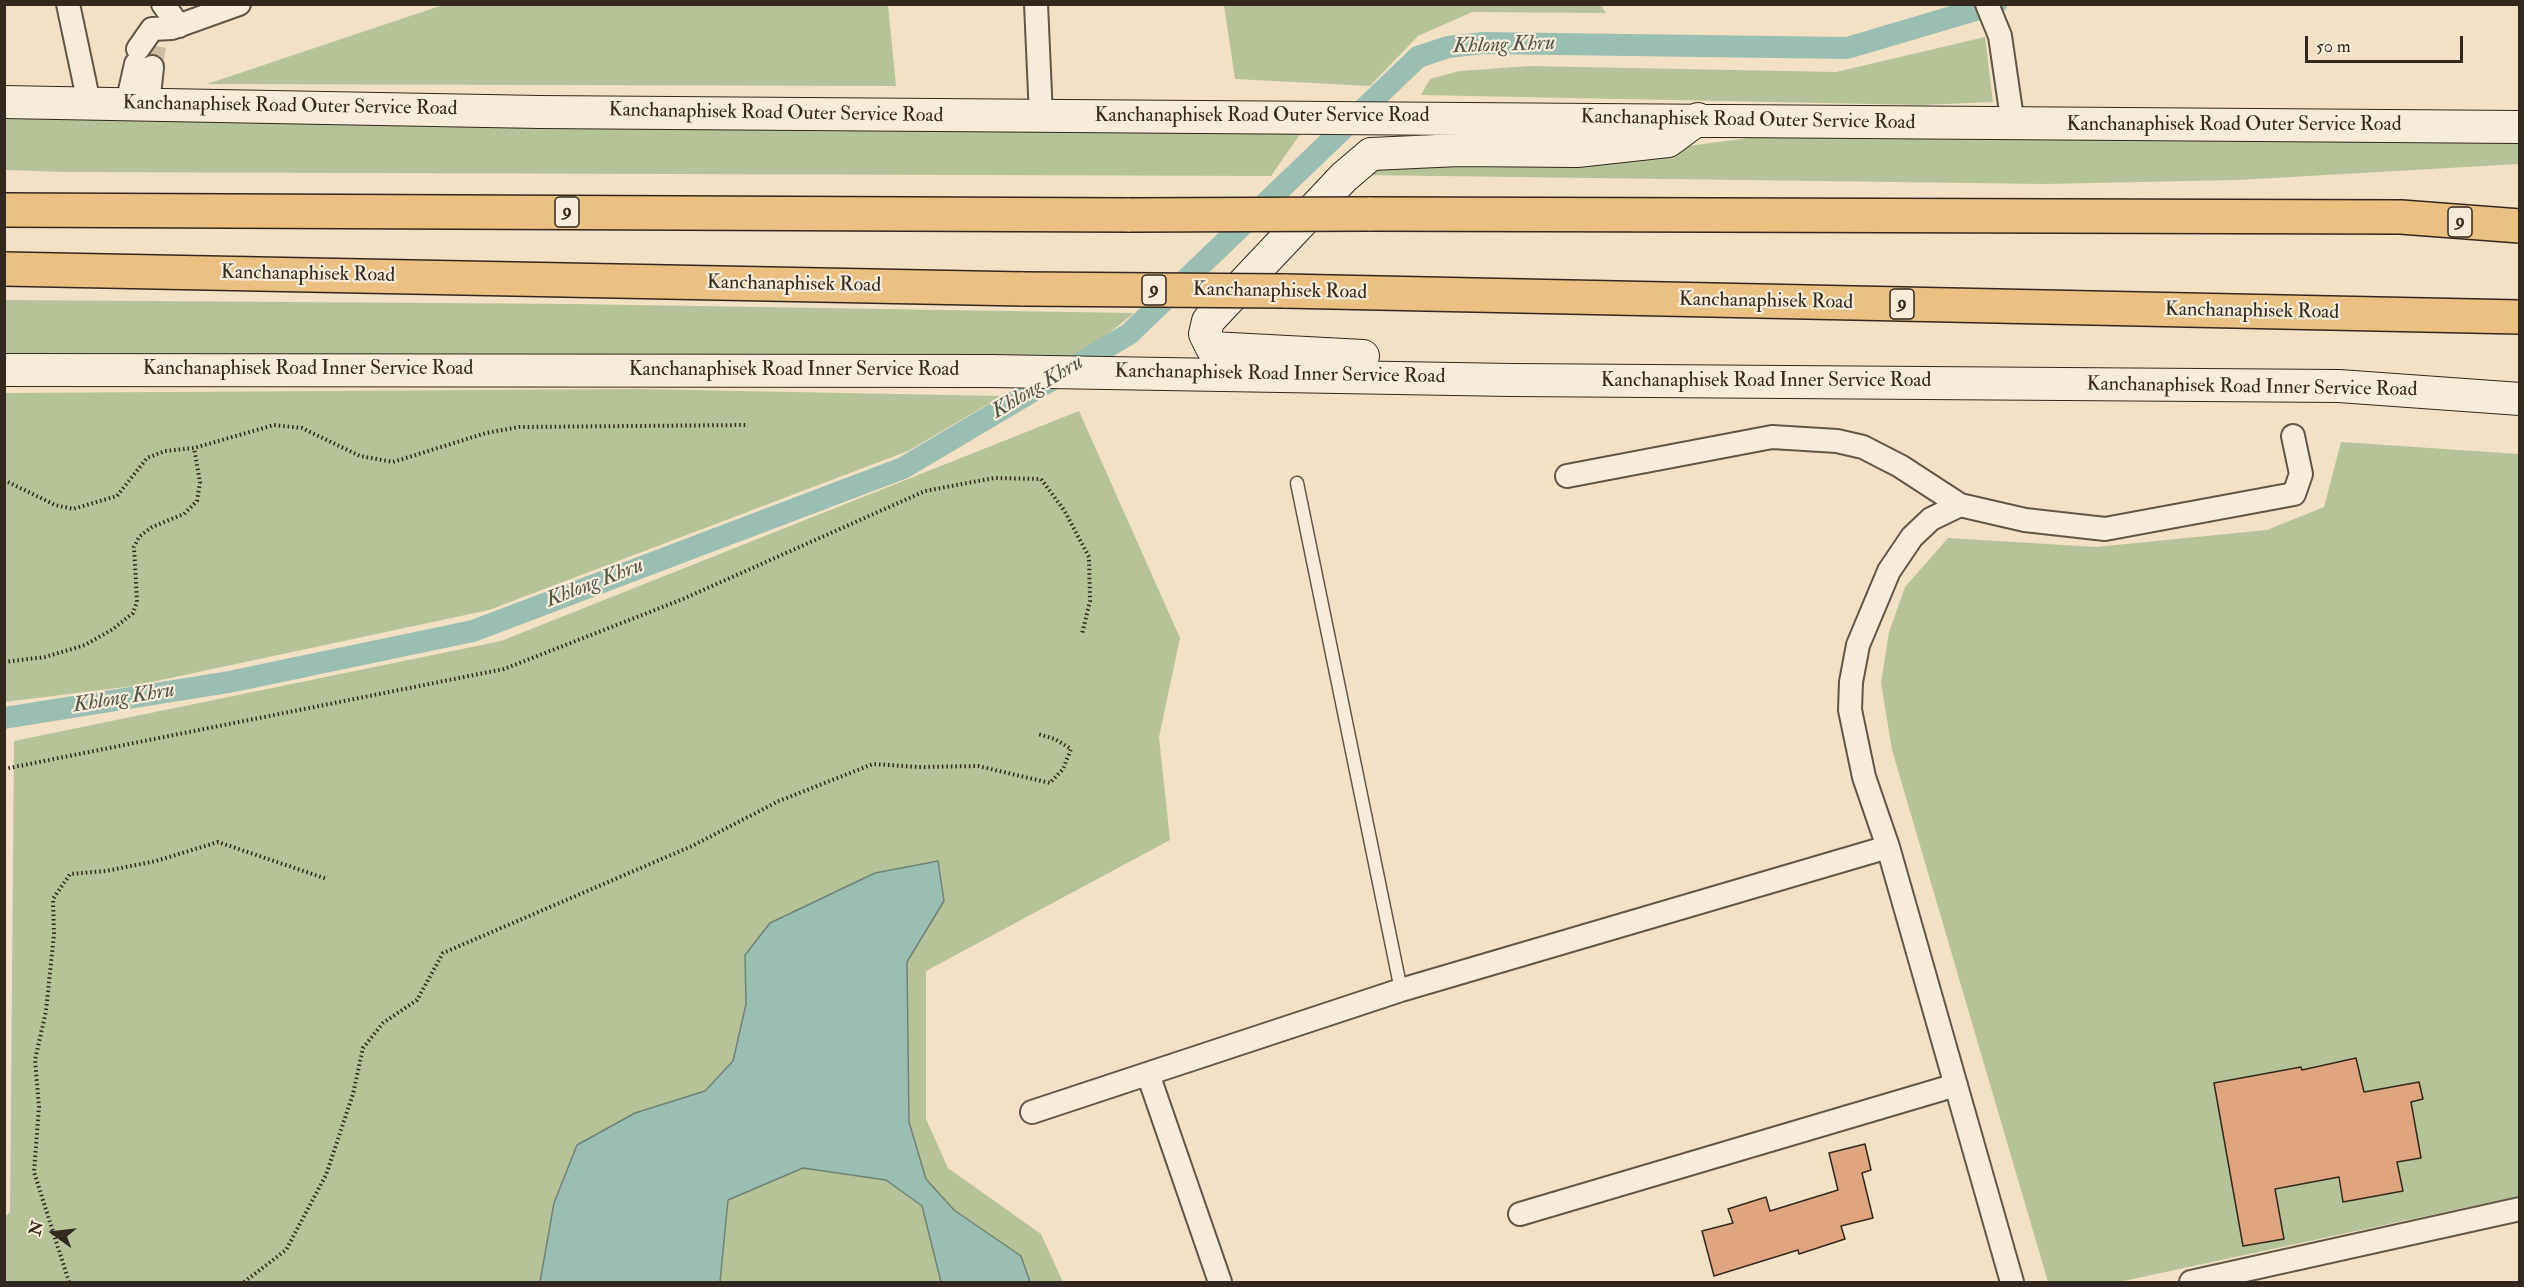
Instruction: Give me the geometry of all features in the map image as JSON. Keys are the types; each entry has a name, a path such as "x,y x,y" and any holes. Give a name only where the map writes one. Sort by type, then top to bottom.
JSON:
{"highway":[{"path":"2401,217 2520,204"},
{"name":"9","path":"4,210 2401,217 2520,226"},
{"name":"Kanchanaphisek Road","path":"4,269 1024,289 1284,291 2520,317"}],"main road":[{"name":"Kanchanaphisek Road Outer Service Road","path":"4,102 1041,116 1245,115 1698,119 2013,125 2520,127"},
{"path":"1512,380 1393,358 1212,348 1205,334 1208,321 1344,177 1371,154 1459,150 1577,151 1668,141 1698,119"},
{"name":"Kanchanaphisek Road Inner Service Road","path":"4,370 991,371 1512,380 2339,386 2520,399"}],"street":[{"path":"68,4 89,103"},
{"path":"163,4 176,27"},
{"path":"137,105 145,56 176,27 239,4"},
{"path":"1036,4 1041,116"},
{"path":"1987,4 2000,36 2013,125"},
{"path":"1567,476 1772,437 1836,441 1863,447 1900,466 1960,505 2025,520 2105,529 2294,494 2301,474 2293,436"},
{"path":"1960,505 1931,519 1912,537 1889,571 1870,612 1853,664 1850,710 1853,737 1864,777 1888,847 2012,1282"},
{"path":"1032,1112 1401,990 1888,847"},
{"path":"1148,1074 1220,1282"},
{"path":"1520,1214 1956,1085"},
{"path":"2191,1282 2520,1209"}],"lane":[{"path":"1297,483 1401,990"}],"path":[{"path":"4,480 55,505 73,509 117,496 147,458 165,451 194,448 274,425 302,428 360,456 393,462 486,433 519,427 746,425"},
{"path":"4,662 45,657 85,645 113,629 133,613 137,602 134,547 139,537 152,526 184,514 197,501 201,482 194,448"},
{"path":"4,769 504,669 683,599 925,491 994,478 1041,479 1064,510 1089,557 1090,601 1082,634"},
{"path":"244,1282 285,1250 326,1175 353,1094 363,1048 383,1023 417,1000 443,952 692,846 779,801 873,764 920,767 978,766 1050,783 1064,769 1071,749 1055,739 1038,734"},
{"path":"69,1282 34,1172 39,1107 35,1060 46,1011 54,934 53,899 70,874 156,861 218,842 327,879"}],"green space":[{"path":"1600,4 1606,13 1472,12 1418,36 1370,86 1235,79 1224,5"},
{"path":"443,5 888,5 896,86 207,84"},
{"path":"1985,37 1993,102 1922,105 1421,95 1430,79 1459,71 1530,66 1836,72"},
{"path":"5,117 1301,133 1271,176 65,172 5,170"},
{"path":"1771,135 2520,139 2519,164 2238,180 2045,184 1365,175 1370,163 1666,149"},
{"path":"5,300 573,304 1134,313 1078,358 5,354"},
{"path":"637,389 1002,396 908,451 489,610 133,686 5,702 5,393"},
{"path":"1079,411 1180,638 1159,737 1170,840 926,971 926,1119 948,1168 1041,1234 1063,1282 5,1282 5,1217 10,1212 14,741 501,641"},
{"path":"2341,442 2519,454 2519,1196 2119,1282 2048,1282 1892,750 1881,683 1889,632 1905,587 1948,538 2096,547 2267,530 2324,507"}],"water":[{"path":"938,861 944,901 907,962 909,1122 926,1179 954,1210 1021,1256 1030,1282 941,1282 922,1206 886,1180 803,1168 728,1200 720,1282 540,1282 554,1203 577,1145 635,1113 705,1091 733,1061 746,1004 745,955 770,923 875,873"}],"building":[{"path":"2356,1058 2364,1092 2419,1082 2423,1099 2411,1102 2421,1158 2397,1162 2403,1191 2343,1202 2339,1177 2275,1189 2284,1239 2243,1246 2214,1083 2301,1067 2302,1070"},
{"path":"1865,1144 1871,1170 1862,1173 1873,1218 1841,1226 1845,1239 1799,1254 1798,1250 1714,1276 1702,1231 1733,1223 1728,1209 1766,1197 1770,1211 1838,1190 1829,1153"}],"waterway":[{"name":"Khlong Khru","path":"4,718 229,682 473,631 903,468 1129,334 1418,57 1448,47 1483,43 1847,48 1996,4"}],"tunnel":[{"path":"152,67 155,46"}]}
